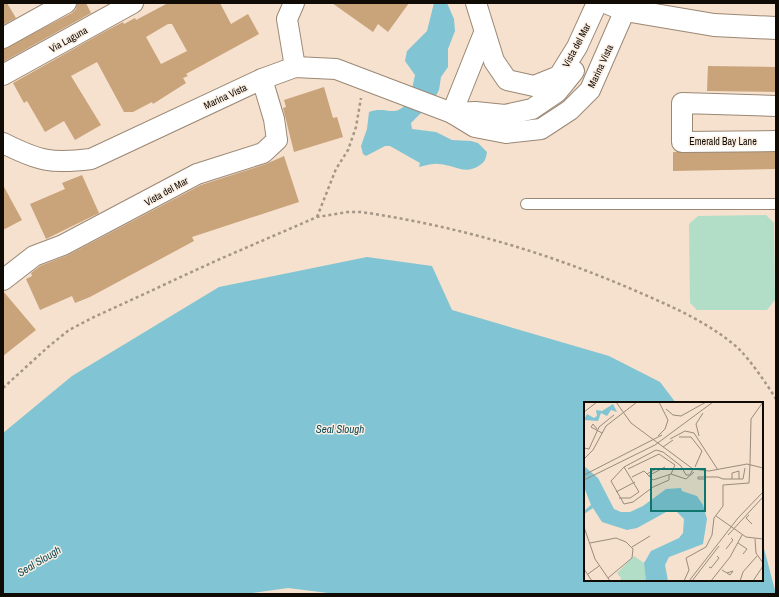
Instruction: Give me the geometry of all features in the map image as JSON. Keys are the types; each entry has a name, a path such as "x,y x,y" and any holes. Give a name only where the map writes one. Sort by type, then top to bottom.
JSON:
{"main road":[{"path":"616,7 714,25 776,28"}],"street":[{"path":"3,38 66,3"},
{"name":"Via Laguna","path":"3,75 106,9 133,3"},
{"path":"294,3 287,19 295,67"},
{"name":"Vista del Mar","path":"476,3 484,33 494,61 507,80 534,86 559,76 577,48 597,3"},
{"name":"Marina Vista","path":"3,143 36,159 63,162 91,159 262,79 295,67 336,69 444,110 474,127 506,133 541,129 570,110 590,90 616,7"},
{"path":"444,110 484,33"},
{"name":"Marina Vista","path":"444,110 505,115 532,109 557,92 574,72 577,48"},
{"name":"Vista del Mar","path":"3,280 34,256 63,244 198,174 263,153 277,140 274,119 262,79"},
{"name":"Emerald Bay Lane","path":"776,106 682,104 682,142 776,141"}],"lane":[{"path":"526,204 776,204"}],"path":[{"path":"317,218 336,169 348,150 356,126 361,93"},
{"path":"3,388 69,330 220,259 317,218 348,212 361,212 438,224 495,239 595,273 653,298 708,326 739,350 776,399"}],"green space":[{"path":"766,215 774,223 775,300 767,310 697,310 690,303 689,224 698,216"}],"water":[{"path":"434,3 447,3 454,19 455,31 448,49 448,67 441,77 439,90 433,101 411,123 412,129 436,132 452,140 478,143 487,152 486,158 482,164 475,168 464,170 443,164 431,164 419,167 420,163 390,146 385,146 366,156 363,154 361,146 367,129 369,112 377,110 397,111 406,104 409,99 415,75 405,61 407,51 427,31"},
{"name":"Seal Slough","path":"367,257 432,266 452,310 609,356 660,382 675,402 584,402 584,581 763,581 763,545 776,594 336,594 288,588 245,594 3,594 3,433 72,376 219,287"}],"building":[{"path":"3,3 7,3 16,18 3,25"},
{"path":"77,3 86,3 91,13 3,62 3,49 72,13 76,9"},
{"path":"168,3 220,3 231,24 248,14 259,34 186,74 188,76 183,78 186,83 153,104 152,102 133,112 124,112 97,62 71,76 101,125 75,140 64,121 45,132 27,101 24,103 13,83 123,22 124,24 135,18 136,20","holes":["168,24 172,24 187,51 161,64 146,37"]},
{"path":"332,3 409,3 388,32 378,24 373,32"},
{"path":"708,66 776,67 776,92 707,91"},
{"path":"324,87 333,118 337,117 343,137 294,152 283,108 286,107 284,100"},
{"path":"673,152 776,152 776,169 673,171"},
{"path":"284,156 299,202 192,237 194,241 90,297 75,303 72,296 40,310 26,279 32,276 31,273 40,266 68,255 201,185 266,164"},
{"path":"82,175 99,213 46,239 30,204 65,189 62,183"},
{"path":"3,185 22,220 3,230"},
{"path":"3,291 36,330 3,356"}]}
